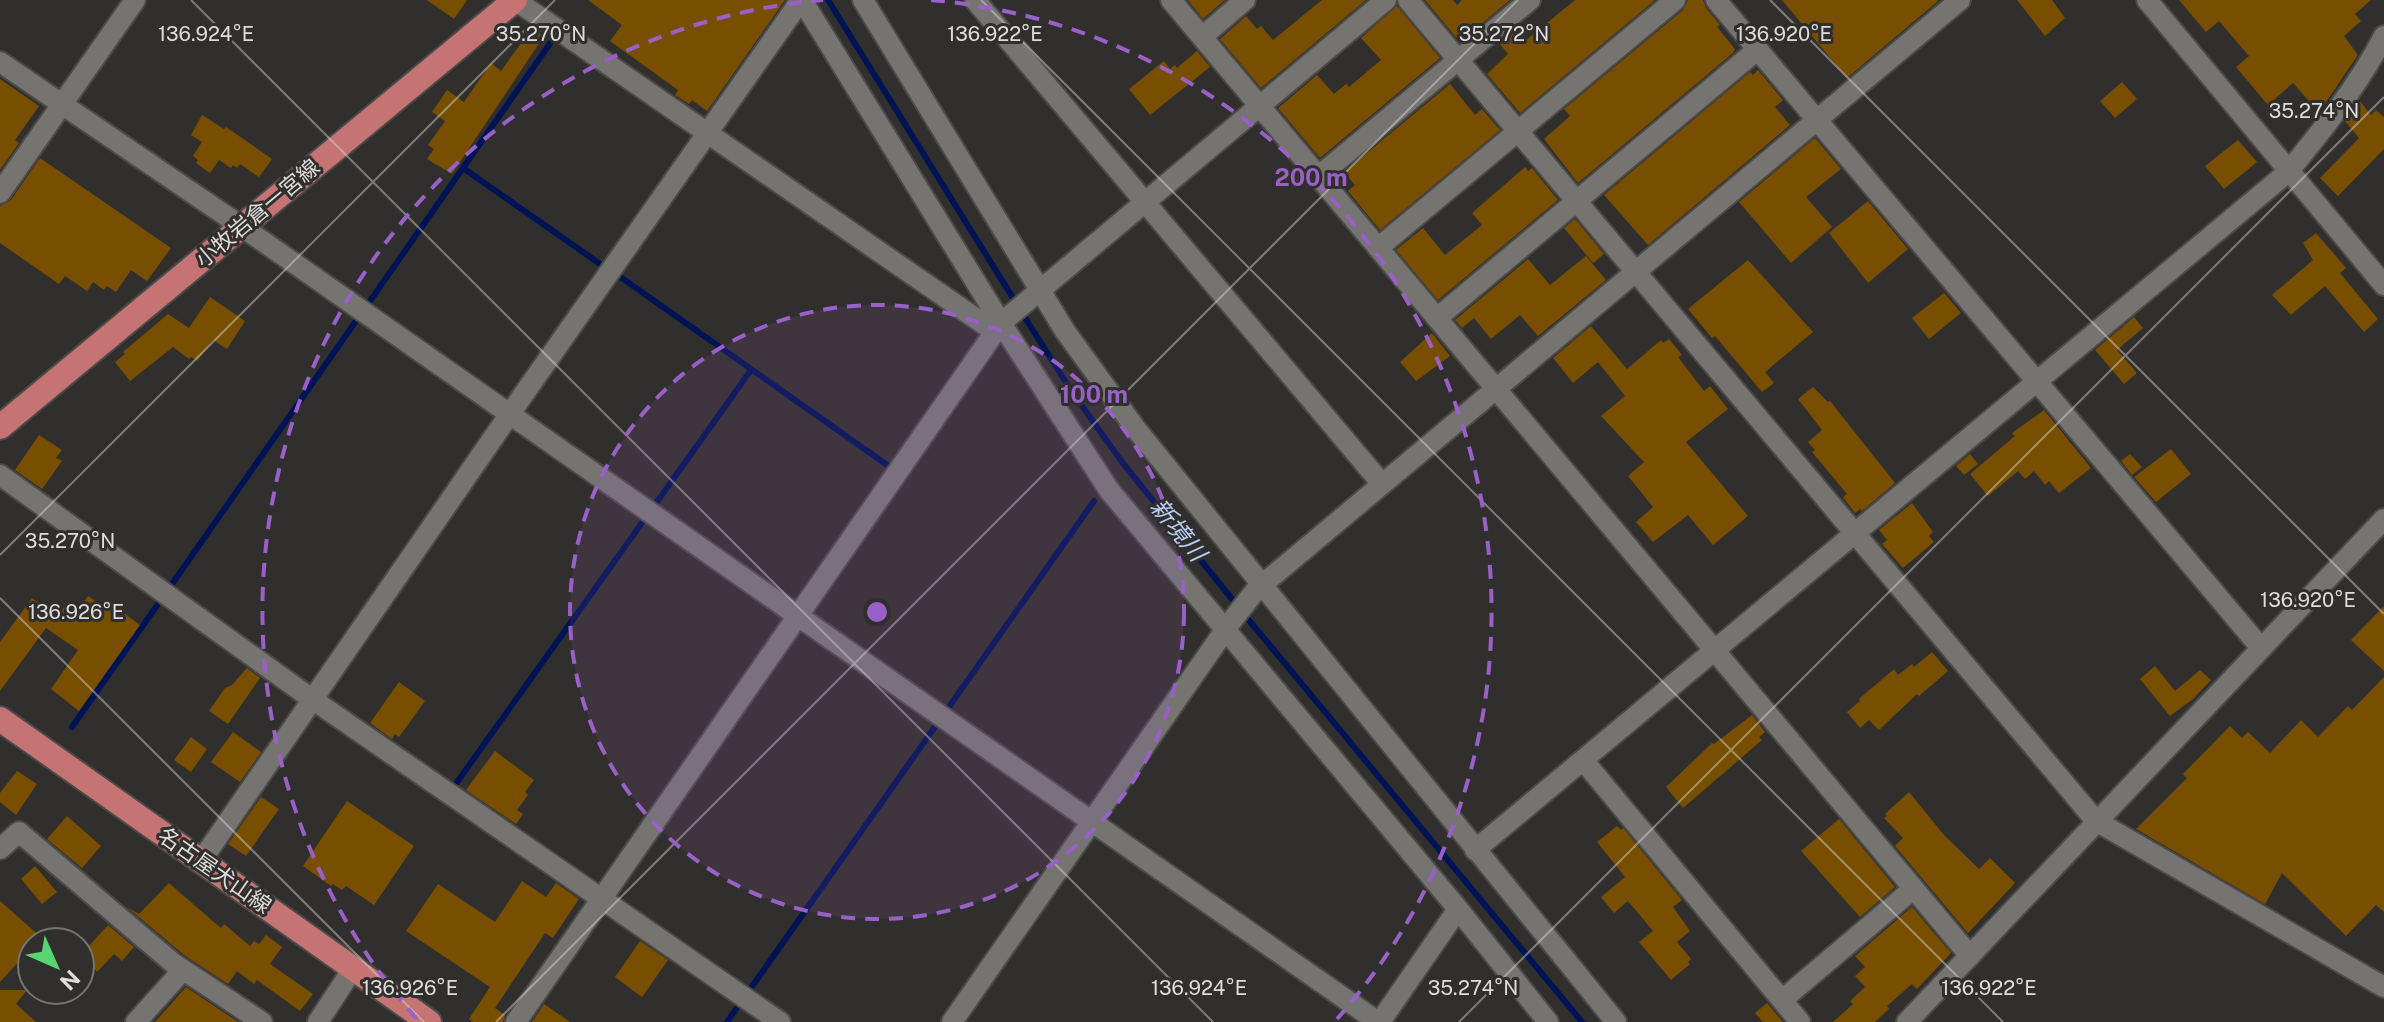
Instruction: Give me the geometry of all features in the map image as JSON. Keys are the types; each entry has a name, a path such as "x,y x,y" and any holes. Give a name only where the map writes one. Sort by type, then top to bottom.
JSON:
{"main road":[{"name":"小牧岩倉一宮線","path":"0,427 515,0"},
{"name":"名古屋犬山線","path":"0,719 429,1022"}],"street":[{"path":"0,193 135,0"},
{"path":"515,0 708,133 1000,324"},
{"path":"201,861 509,415 802,0 1000,324 1109,490 1228,626 1548,1022"},
{"path":"863,0 1038,290 1136,429 1258,588 1616,1022"},
{"path":"975,0 1382,484"},
{"path":"1171,0 1970,956"},
{"path":"1202,37 1245,0"},
{"path":"516,1022 1000,324 1386,0"},
{"path":"1408,0 2096,821 2384,987"},
{"path":"1319,176 1530,0"},
{"path":"1378,248 1675,0"},
{"path":"1716,0 2261,648"},
{"path":"952,1022 1228,626 1258,588 1960,0"},
{"path":"2147,0 2384,285"},
{"path":"1475,850 2288,172 2342,107 2384,36"},
{"path":"1437,318 1757,50"},
{"path":"0,62 241,226 1379,1022 1458,909"},
{"path":"0,475 312,699 780,1022"},
{"path":"1907,1022 2384,519"},
{"path":"1583,760 1800,1022"},
{"path":"0,849 19,832 183,970 262,1022"},
{"path":"1782,1000 1913,889"},
{"path":"318,1022 354,967"},
{"path":"136,1022 183,970"}],"building":[{"path":"427,0 467,0 454,19"},
{"path":"588,0 785,0 707,111 692,100 689,104 675,95 678,90 610,41 622,25"},
{"path":"1188,0 1225,0 1203,19"},
{"path":"1322,0 1366,0 1261,88 1220,39 1246,16 1257,29 1261,26 1273,40"},
{"path":"1425,0 1453,0 1457,5 1462,0 1510,0 1460,42"},
{"path":"1575,0 1655,0 1520,113 1487,74 1508,54 1499,43 1515,29 1525,41"},
{"path":"1688,0 1703,0 1720,25 1717,27 1735,49 1733,53 1578,183 1544,139 1570,116 1564,109 1683,10"},
{"path":"1782,0 1937,0 1938,1 1847,78"},
{"path":"2017,0 2052,0 2065,18 2045,36"},
{"path":"2179,0 2371,0 2355,14 2361,21 2344,36 2358,55 2326,102 2316,109 2293,83 2268,105 2236,67 2249,56 2219,21 2206,32"},
{"path":"1397,6 1440,58 1320,158 1278,108 1317,75 1334,94 1346,84 1349,87 1381,60 1361,38"},
{"path":"532,28 544,36 452,174 427,159 434,149 428,145 445,121 432,112 447,90 464,102 491,63 501,71"},
{"path":"1197,51 1210,67 1150,115 1129,89 1164,61 1170,69 1175,65 1177,68"},
{"path":"1758,70 1783,100 1775,107 1790,125 1648,245 1604,195 1750,72 1753,75"},
{"path":"0,79 39,106 15,140 19,143 0,170"},
{"path":"2122,82 2137,99 2115,118 2100,101"},
{"path":"1450,84 1475,115 1482,109 1500,130 1380,230 1348,191 1355,185 1344,172"},
{"path":"2360,101 2371,115 2376,110 2384,117 2384,149 2338,196 2320,178 2359,138 2345,121"},
{"path":"202,115 224,129 226,127 272,159 259,177 240,164 237,168 233,165 231,168 219,160 210,173 196,163 198,160 193,156 202,142 191,135"},
{"path":"1815,138 1841,169 1806,197 1832,227 1791,263 1739,202"},
{"path":"2238,140 2257,162 2224,189 2205,166"},
{"path":"40,158 171,248 147,281 131,270 116,292 107,286 104,290 93,282 87,291 65,276 59,284 0,243 0,206 11,200"},
{"path":"1525,167 1528,171 1532,168 1558,200 1438,300 1396,250 1423,228 1445,255 1482,225 1472,213"},
{"path":"1868,201 1908,249 1868,283 1829,233"},
{"path":"1575,219 1604,254 1593,263 1564,228"},
{"path":"2316,233 2346,268 2340,273 2378,319 2364,332 2325,286 2291,315 2272,295 2313,260 2303,243"},
{"path":"1586,256 1606,280 1538,336 1520,315 1491,339 1474,318 1462,328 1455,320 1528,259 1550,285"},
{"path":"1748,260 1813,332 1765,372 1774,383 1762,392 1688,309"},
{"path":"1944,293 1961,313 1929,339 1912,318"},
{"path":"210,297 245,321 227,349 213,340 197,361 173,347 130,381 115,362 125,354 123,352 168,314 189,328"},
{"path":"2134,317 2143,328 2117,350 2137,373 2124,384 2095,350"},
{"path":"1591,326 1627,369 1661,340 1663,343 1669,339 1682,355 1678,357 1704,391 1710,386 1728,409 1686,442 1748,516 1713,545 1688,515 1653,542 1636,522 1653,507 1628,476 1644,462 1601,416 1625,396 1598,362 1573,383 1553,358"},
{"path":"1432,333 1450,356 1416,381 1400,362"},
{"path":"1813,387 1830,401 1895,483 1862,511 1860,509 1855,513 1843,497 1847,494 1812,452 1815,450 1808,442 1822,430 1798,399"},
{"path":"2044,410 2091,468 2059,493 2049,481 2045,485 2034,471 2025,479 2018,471 1988,496 1970,474 2015,436 2012,433"},
{"path":"39,435 62,450 56,458 62,461 42,489 15,470"},
{"path":"2171,449 2191,474 2156,502 2134,477"},
{"path":"1970,454 1978,464 1964,475 1956,466"},
{"path":"2130,454 2142,467 2132,475 2121,461"},
{"path":"1912,503 1933,532 1929,536 1934,542 1903,568 1882,544 1887,540 1879,530"},
{"path":"88,596 113,613 117,608 140,625 79,711 51,689 78,650 46,628 0,691 0,642 32,598 57,616 66,604 77,612"},
{"path":"2384,606 2384,671 2351,640"},
{"path":"1932,652 1948,671 1919,696 1917,694 1879,730 1869,720 1860,728 1847,712 1859,699 1894,669 1898,675"},
{"path":"2155,666 2175,691 2200,670 2211,680 2193,699 2170,716 2140,679"},
{"path":"247,668 260,678 228,724 209,711 225,688 232,685"},
{"path":"2384,677 2384,912 2376,905 2346,936 2282,873 2265,904 2136,829 2187,778 2183,774 2230,726 2242,738 2248,732 2270,753 2301,720 2318,737 2348,706 2352,710"},
{"path":"399,682 425,701 399,737 395,734 392,739 370,723"},
{"path":"1752,715 1765,732 1759,737 1762,740 1683,808 1666,787 1712,743"},
{"path":"233,732 261,752 240,782 211,762"},
{"path":"191,737 207,749 191,772 174,760"},
{"path":"495,751 534,780 517,810 523,814 516,824 466,790"},
{"path":"17,771 37,784 16,815 0,802 0,793"},
{"path":"1909,792 1944,835 1979,869 1990,858 2015,883 1968,933 1895,846 1903,838 1884,818 1887,816 1885,814"},
{"path":"261,797 279,809 246,856 228,844"},
{"path":"347,801 414,846 374,905 346,886 342,890 333,884 331,886 303,866"},
{"path":"67,816 101,846 82,868 47,839"},
{"path":"1839,819 1895,887 1860,917 1801,851"},
{"path":"1617,826 1621,830 1623,828 1682,900 1673,907 1690,931 1677,942 1691,959 1690,964 1671,980 1639,942 1653,931 1628,901 1614,913 1601,897 1625,877 1597,842"},
{"path":"35,866 57,892 42,904 21,879"},
{"path":"522,881 546,897 556,883 579,899 553,938 545,933 495,1008 505,1015 503,1022 473,1022 469,1019 490,987 406,931 438,884 495,922"},
{"path":"169,883 221,928 224,924 250,946 254,941 259,944 266,935 282,947 270,964 313,994 300,1011 257,980 254,984 237,971 228,984 184,955 127,907 139,914"},
{"path":"0,901 28,926 16,926 16,964 0,982"},
{"path":"1912,907 1951,953 1917,989 1912,984 1887,1006 1889,1009 1875,1022 1833,1022 1853,1004 1850,1001 1865,987 1855,976 1865,967 1855,956"},
{"path":"108,925 134,947 122,961 114,954 97,972 96,938"},
{"path":"640,941 668,960 642,997 615,977"},
{"path":"186,987 238,1022 155,1022"},
{"path":"0,990 16,990 16,1006 36,1022 0,1022"},
{"path":"1767,1003 1783,1022 1763,1022 1755,1013"},
{"path":"544,1004 570,1022 532,1022"}],"waterway":[{"name":"新境川","path":"828,0 1016,303"},
{"path":"72,727 556,35"},
{"path":"463,168 603,266"},
{"path":"619,276 890,467"},
{"name":"新境川","path":"1022,313 1072,392 1122,462 1582,1022"},
{"path":"455,785 751,370"},
{"path":"727,1022 1094,501"}]}
